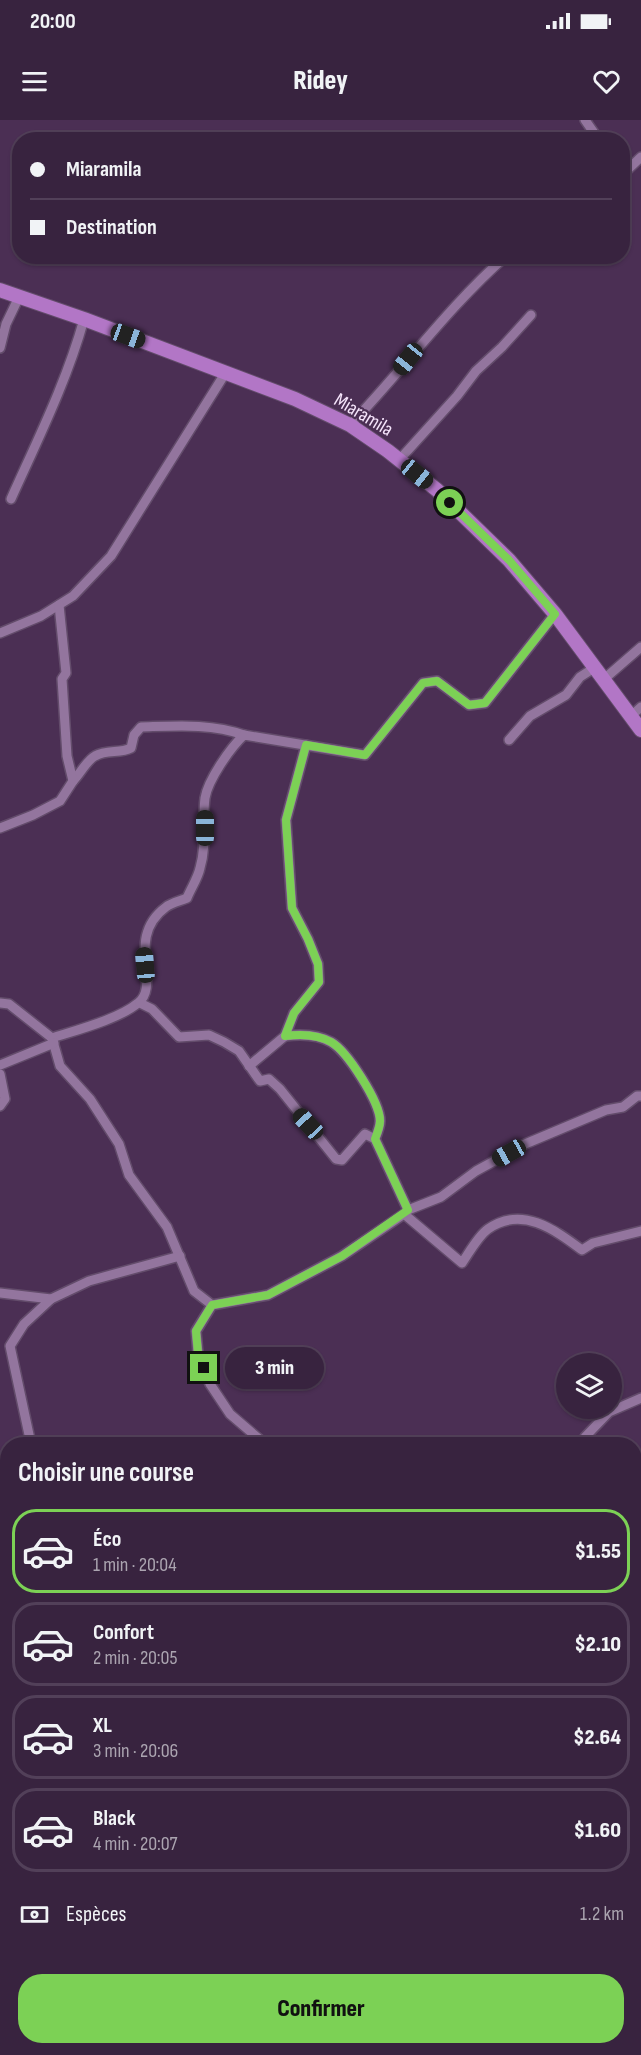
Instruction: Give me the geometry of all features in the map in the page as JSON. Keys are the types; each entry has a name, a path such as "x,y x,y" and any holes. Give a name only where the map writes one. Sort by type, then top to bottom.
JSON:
{"main road":[{"name":"Miaramila","path":"0,290 84,319 295,399 350,425 400,459 437,490 509,560 555,614 603,680 636,712 641,730"}],"street":[{"path":"630,167 641,157"},
{"path":"350,425 383,391 421,343 470,289 497,264"},
{"path":"0,348 6,324 19,297"},
{"path":"400,459 458,396 476,371 531,315"},
{"path":"11,499 61,386 78,343 84,319"},
{"path":"0,633 41,616 73,596 111,556 226,372"},
{"path":"59,604 66,673 62,679 67,756 73,781"},
{"path":"0,828 60,801 92,757 108,751 131,748 134,735 141,727 202,726 365,755 423,683 437,681 469,705 485,703 555,614"},
{"path":"603,680 641,647"},
{"path":"509,740 530,716 566,695 580,677 594,668"},
{"path":"0,1065 104,1021 140,1003 147,988 143,943 150,923 166,906 187,898 200,868 205,828 205,797 220,765 243,735"},
{"path":"249,1066 285,1036 294,1013 319,982 318,964 292,908 286,820 306,745"},
{"path":"0,1003 9,1004 53,1041 60,1066 90,1099 102,1117 119,1144 129,1175 167,1227 194,1291 212,1305 268,1295 342,1256 406,1212 441,1197 476,1171 525,1144 606,1110 623,1107 637,1096 641,1096"},
{"path":"140,1003 152,1009 179,1037 209,1035 239,1051 260,1081 269,1079 280,1089 336,1160 342,1160 365,1134 375,1139"},
{"path":"285,1036 303,1034 330,1041 344,1051 370,1093 380,1120 375,1139 406,1212 462,1263 487,1229 519,1219 539,1223 558,1232 582,1250 593,1243 641,1231"},
{"path":"0,1074 5,1099 0,1106"},
{"path":"30,1437 10,1346 24,1324 51,1299 88,1281 180,1256"},
{"path":"0,1293 51,1299"},
{"path":"212,1305 196,1331 198,1353 210,1384 230,1414 257,1437"},
{"path":"585,1437 609,1412 641,1398"}],"route":[{"path":"204,1368 198,1353 196,1331 212,1305 268,1295 342,1256 408,1210 375,1139 380,1120 370,1093 344,1051 330,1041 303,1034 285,1036 294,1013 306,995 319,982 318,964 292,908 286,820 306,745 365,755 423,683 437,681 469,705 485,703 555,614 509,560 450,503"}]}
